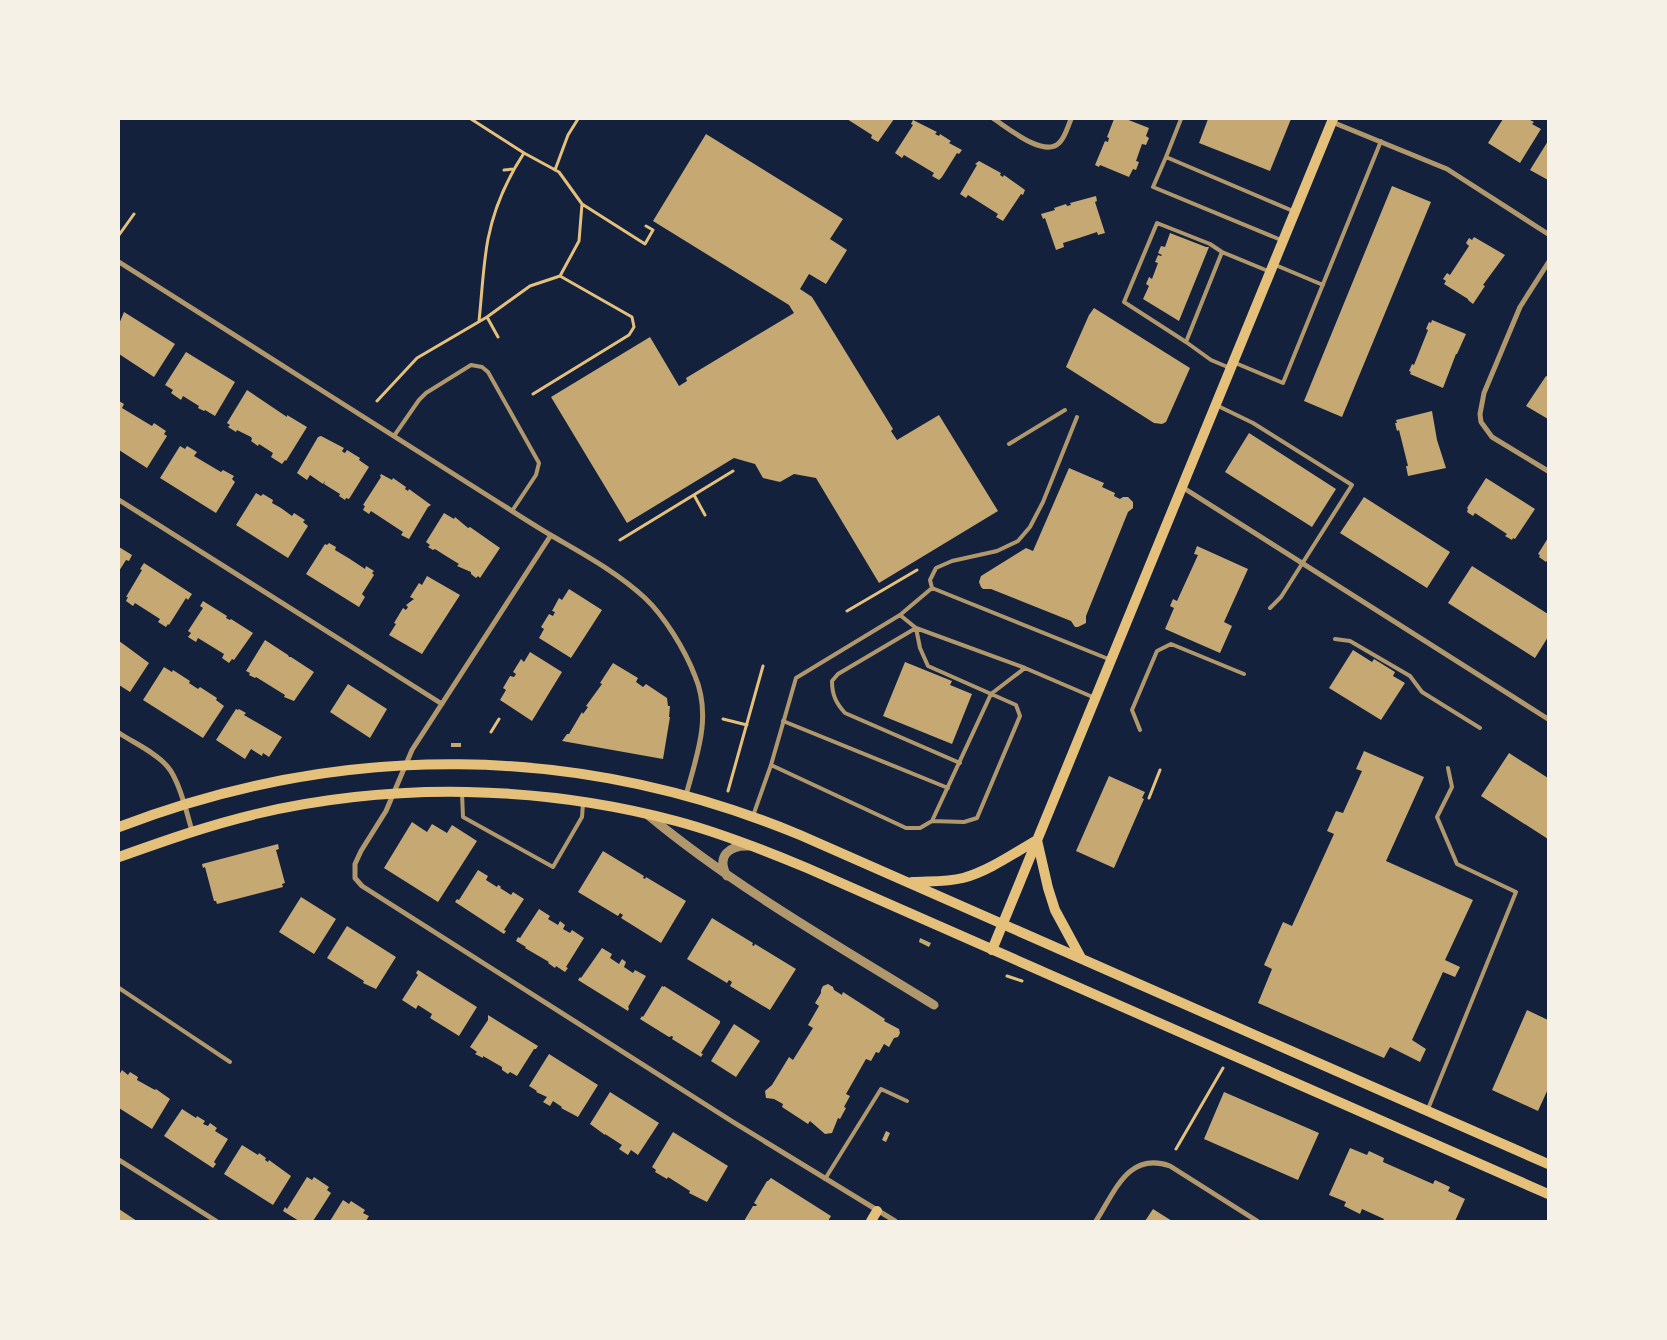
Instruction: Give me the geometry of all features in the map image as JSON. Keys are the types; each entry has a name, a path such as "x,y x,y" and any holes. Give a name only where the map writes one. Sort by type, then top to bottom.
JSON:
{"main road":[{"path":"992,950 1333,120"},
{"path":"119,827 184,804 273,782 369,768 462,764 532,768 604,777 686,795 753,816 818,842 1548,1164"},
{"path":"119,857 192,832 255,814 292,806 393,794 462,793 532,796 584,802 647,814 676,821 752,846 850,886 1548,1194"},
{"path":"909,882 966,877 985,869 1037,840"},
{"path":"1037,840 1055,910 1081,958"},
{"path":"871,1221 877,1211"}],"street":[{"path":"994,119 1036,145 1045,148 1053,147 1060,143 1071,119"},
{"path":"1333,120 1447,169 1548,234"},
{"path":"119,262 512,511 612,572 645,598 666,624 691,667 700,692 703,709 703,727 686,795"},
{"path":"1548,263 1520,308 1484,393 1480,414 1481,422 1492,437 1548,471"},
{"path":"1182,487 1548,718"},
{"path":"119,500 442,704"},
{"path":"551,535 412,750 382,818 355,864 355,878 362,886 825,1179 895,1221"},
{"path":"119,733 158,758 169,768 184,804 192,832"},
{"path":"647,814 681,842 728,876 934,1005"},
{"path":"728,876 723,863 729,849 752,846"},
{"path":"119,1160 216,1221"},
{"path":"1096,1221 1124,1178 1134,1168 1146,1162 1159,1162 1170,1166 1257,1221"}],"lane":[{"path":"1181,119 1153,187 1283,241"},
{"path":"1323,285 1222,252 1210,244 1157,223 1124,302 1211,360 1232,365 1283,383 1323,285 1381,141"},
{"path":"1166,157 1295,212"},
{"path":"1186,342 1222,252"},
{"path":"394,436 426,393 472,365 482,367 488,372 539,463 536,474 512,511"},
{"path":"1216,405 1252,423 1352,485 1281,597 1270,608"},
{"path":"1009,444 1066,410"},
{"path":"932,588 930,580 936,568 952,561 997,551 1018,540 1030,528 1043,502 1077,417"},
{"path":"753,816 771,765 796,678 900,615 932,588"},
{"path":"932,588 1111,660"},
{"path":"900,615 916,628 1025,668 1095,698"},
{"path":"771,765 906,828 920,828 932,821 964,822 976,818 1020,716 1016,705 928,666 920,648 916,628"},
{"path":"916,628 838,674 832,681 832,691 836,703 845,713 960,763"},
{"path":"1335,639 1350,641 1410,676 1422,692 1480,728"},
{"path":"1140,730 1132,710 1157,651 1171,644 1244,674"},
{"path":"932,821 991,694 1025,668"},
{"path":"783,721 948,788"},
{"path":"1427,1112 1516,892 1458,864 1437,817 1452,787 1448,768"},
{"path":"462,793 463,816 552,867 582,817 584,802"},
{"path":"119,988 230,1062"},
{"path":"825,1179 881,1090 907,1101"}],"path":[{"path":"471,119 524,153 559,172 582,204 645,244 653,230 646,226"},
{"path":"554,170 568,135 578,119"},
{"path":"479,321 488,240 496,210 514,169 524,153"},
{"path":"504,170 514,169"},
{"path":"377,401 418,358 487,317 530,286 560,276 578,241 582,204"},
{"path":"119,236 134,214"},
{"path":"533,394 629,334 634,327 632,317 560,276"},
{"path":"487,317 498,337"},
{"path":"620,540 733,472"},
{"path":"694,495 705,515"},
{"path":"847,610 917,570"},
{"path":"728,791 763,666"},
{"path":"723,718 747,725"},
{"path":"491,732 499,720"},
{"path":"1149,798 1160,770"},
{"path":"1007,976 1022,981"},
{"path":"1176,1150 1223,1068"}],"building":[{"path":"847,119 894,119 878,142 871,138 872,135"},
{"path":"1114,119 1126,119 1149,128 1146,136 1149,138 1146,145 1142,144 1136,161 1139,162 1136,170 1133,169 1129,177 1100,165 1099,167 1095,165 1105,141 1108,142 1109,138 1107,137"},
{"path":"1208,119 1291,119 1270,171 1199,143"},
{"path":"1503,119 1528,119 1534,122 1532,124 1541,129 1520,163 1488,143"},
{"path":"913,120 937,132 935,134 939,136 940,134 951,141 949,143 962,150 959,154 957,153 939,180 932,176 934,173 904,155 902,158 895,153 913,125 911,124"},
{"path":"706,134 843,219 830,239 847,250 826,284 809,274 800,289 812,297 893,429 891,431 897,440 939,415 998,511 879,583 816,478 794,474 780,482 763,478 755,464 734,458 627,523 551,397 650,337 679,386 687,381 686,378 794,313 789,305 653,221"},
{"path":"1548,141 1548,180 1530,170"},
{"path":"979,161 1001,173 1000,175 1003,177 1004,175 1025,190 1003,221 996,217 998,214 968,195 966,198 960,194 977,165 975,164"},
{"path":"1392,186 1431,202 1342,417 1304,401"},
{"path":"1096,196 1097,201 1095,202 1105,233 1098,235 1097,232 1063,243 1064,247 1056,250 1045,218 1043,219 1041,214 1066,204 1067,206 1071,205 1070,203"},
{"path":"1170,233 1209,247 1179,321 1143,299 1149,286 1146,284 1149,277 1152,279 1158,263 1155,262 1158,255 1162,255 1158,253 1161,246 1165,247"},
{"path":"1474,237 1505,255 1483,285 1485,286 1473,304 1444,284 1446,281 1443,279 1447,273 1450,275 1469,246 1466,243 1469,238 1472,240"},
{"path":"1094,308 1190,368 1166,422 1162,424 1154,423 1066,367 1089,315"},
{"path":"124,312 175,344 154,377 119,354 119,324"},
{"path":"1432,320 1466,334 1443,388 1410,374 1411,372 1409,371 1412,364 1414,365 1428,330 1426,329"},
{"path":"186,352 235,382 215,416 198,408 199,406 183,396 181,400 171,393 173,390 165,385"},
{"path":"1546,376 1548,377 1548,419 1526,406"},
{"path":"247,390 287,417 287,415 307,427 286,461 282,464 271,457 273,453 251,441 251,437 228,427 230,425 227,423"},
{"path":"119,401 124,404 122,408 152,426 154,423 166,431 164,434 167,436 147,468 119,450"},
{"path":"1432,411 1437,440 1446,468 1408,476 1406,466 1408,466 1399,430 1397,431 1396,420"},
{"path":"1249,433 1336,489 1312,527 1225,472"},
{"path":"321,436 344,448 343,452 345,453 347,450 360,458 359,460 369,467 349,499 346,498 345,500 339,496 340,494 324,484 325,481 323,484 310,475 307,480 297,473 318,437"},
{"path":"180,446 185,449 187,446 197,452 194,456 221,472 223,470 234,476 232,479 235,482 216,513 160,478"},
{"path":"1069,468 1104,483 1102,487 1115,493 1114,496 1120,499 1128,497 1133,502 1133,508 1128,512 1086,616 1086,623 1078,627 1075,627 1071,621 991,589 983,589 979,582 981,576 1026,548 1033,551"},
{"path":"381,474 392,480 393,478 406,487 405,489 408,491 409,489 431,505 409,539 401,535 403,532 371,511 369,514 363,510 365,506 363,505 381,477"},
{"path":"1486,478 1535,509 1515,539 1513,538 1512,540 1505,536 1507,534 1475,513 1473,516 1467,512 1467,508"},
{"path":"256,493 261,496 263,494 273,500 272,503 292,516 294,513 305,520 303,522 308,526 288,558 236,525"},
{"path":"1364,497 1450,552 1427,588 1340,533"},
{"path":"444,513 454,519 455,517 468,528 470,527 500,548 480,578 478,576 476,578 471,572 457,566 459,564 435,549 433,550 428,547 430,545 426,542"},
{"path":"1548,538 1548,559 1546,562 1538,554"},
{"path":"329,543 336,547 335,550 365,569 366,566 374,571 372,573 374,575 362,594 365,597 359,607 306,574 325,544"},
{"path":"1197,546 1248,569 1224,622 1232,626 1220,653 1165,629 1174,608 1170,606 1173,599 1177,601 1198,555 1194,554"},
{"path":"119,547 132,555 129,561 126,560 119,571"},
{"path":"144,563 192,594 188,600 186,598 166,627 158,622 160,619 135,603 133,606 126,601 128,597 126,597 142,570 140,569"},
{"path":"1472,566 1548,614 1548,637 1535,658 1448,603"},
{"path":"427,576 460,595 422,654 389,635 403,608 406,610 408,607 406,605 414,599 410,597 419,583 422,585"},
{"path":"569,589 602,610 571,658 539,638 544,629 541,627 549,614 553,616 555,612 552,611 559,598 562,600"},
{"path":"203,601 227,616 226,618 231,619 253,633 234,660 232,659 229,663 222,658 224,654 198,638 196,642 188,637 191,633 188,631 203,608 200,606"},
{"path":"265,640 314,672 294,701 284,697 285,695 256,677 249,675 250,673 246,671"},
{"path":"119,641 149,663 130,692 119,685"},
{"path":"1353,650 1372,662 1374,659 1395,672 1393,676 1405,683 1381,720 1329,688"},
{"path":"530,652 562,672 532,721 500,700 506,690 503,688 510,676 514,677 516,674 513,672 521,659 524,662"},
{"path":"905,662 952,681 950,685 972,694 952,744 883,716"},
{"path":"613,663 638,678 636,682 643,687 646,684 667,698 668,706 670,706 670,717 663,759 562,741 569,734 582,712 583,714 588,707 586,706 602,684 600,683"},
{"path":"164,667 172,672 173,670 190,681 189,683 198,689 200,687 217,698 216,700 224,706 203,738 143,700"},
{"path":"348,684 387,709 370,738 330,712"},
{"path":"236,709 246,713 244,715 282,737 269,757 263,753 262,756 251,749 245,759 216,740"},
{"path":"451,743 461,743 461,747 451,747"},
{"path":"1364,751 1424,777 1386,861 1473,900 1445,960 1460,967 1455,977 1443,972 1412,1040 1426,1049 1420,1062 1390,1047 1384,1058 1258,1003 1272,969 1264,965 1283,922 1292,926 1334,834 1327,831 1336,811 1343,813 1362,771 1356,769"},
{"path":"1509,753 1548,778 1548,839 1481,796"},
{"path":"1109,776 1145,792 1142,798 1144,799 1114,868 1076,851"},
{"path":"412,822 427,832 432,824 447,833 452,825 477,841 438,902 384,868"},
{"path":"278,844 279,849 276,850 285,883 282,884 283,887 217,904 214,901 205,867 203,868 202,864"},
{"path":"603,851 644,876 643,878 645,879 646,877 686,901 661,943 621,918 623,915 620,913 618,916 578,892"},
{"path":"478,870 488,876 486,880 497,887 498,885 511,895 513,892 524,899 504,930 506,931 504,934 455,902 457,899 459,900"},
{"path":"301,897 336,919 314,954 279,932"},
{"path":"539,909 550,916 548,919 558,925 560,921 565,925 563,929 570,933 572,930 584,938 566,967 568,968 565,972 556,966 555,968 549,962 516,941"},
{"path":"712,918 753,943 752,945 754,946 755,944 796,969 770,1010 730,986 732,982 729,980 727,983 687,959"},
{"path":"347,926 396,957 376,989 363,983 364,981 327,958"},
{"path":"920,938 931,943 929,947 919,942"},
{"path":"602,948 612,954 610,958 619,964 622,959 626,962 624,967 633,973 635,970 646,976 628,1007 628,1011 578,980"},
{"path":"418,970 477,1007 459,1036 430,1018 432,1014 418,1005 416,1009 402,1000 418,975 416,973"},
{"path":"828,984 842,995 843,992 885,1019 884,1021 899,1029 900,1033 898,1037 894,1038 889,1047 884,1044 871,1061 866,1059 846,1094 850,1096 840,1119 838,1118 832,1133 825,1134 810,1121 808,1124 782,1107 783,1104 774,1099 766,1098 765,1091 772,1085 789,1057 793,1060 813,1028 808,1025 819,1006 815,1003 823,986"},
{"path":"662,986 720,1021 701,1053 703,1054 701,1057 672,1039 672,1036 669,1037 640,1019"},
{"path":"1527,1010 1548,1020 1548,1089 1538,1111 1492,1090"},
{"path":"488,1015 538,1046 534,1049 517,1076 510,1072 508,1074 502,1070 502,1067 483,1056 483,1058 475,1054 477,1052 470,1047 488,1020"},
{"path":"734,1024 760,1041 736,1077 711,1061"},
{"path":"549,1054 598,1085 578,1117 561,1108 553,1101 550,1106 543,1102 547,1097 529,1086"},
{"path":"122,1070 128,1075 130,1072 138,1077 137,1080 156,1089 170,1099 152,1129 119,1108 119,1075"},
{"path":"610,1092 659,1123 638,1155 631,1150 628,1155 619,1149 622,1145 590,1124"},
{"path":"1224,1092 1319,1133 1298,1180 1204,1139"},
{"path":"182,1109 196,1118 197,1116 205,1121 203,1124 208,1126 210,1123 217,1128 215,1131 228,1139 214,1162 216,1164 213,1168 164,1136"},
{"path":"886,1131 890,1133 886,1142 882,1140"},
{"path":"673,1132 728,1166 707,1202 689,1193 690,1191 668,1177 667,1179 655,1172 656,1170 652,1167"},
{"path":"242,1145 258,1155 259,1153 266,1158 265,1160 268,1162 269,1160 291,1176 273,1205 224,1174"},
{"path":"1350,1148 1367,1155 1369,1151 1384,1158 1383,1162 1433,1184 1435,1180 1450,1187 1448,1191 1465,1199 1455,1221 1383,1221 1384,1219 1362,1209 1360,1214 1344,1206 1346,1202 1329,1195"},
{"path":"307,1177 312,1180 314,1177 329,1187 327,1190 331,1193 313,1221 299,1221 283,1211 285,1207 287,1209"},
{"path":"771,1178 831,1216 828,1221 744,1221 753,1206 757,1205 754,1203 767,1181"},
{"path":"343,1200 349,1204 351,1201 365,1210 363,1213 369,1216 366,1221 330,1221"},
{"path":"119,1209 137,1221 119,1221"},
{"path":"1153,1209 1172,1221 1145,1221"}]}
